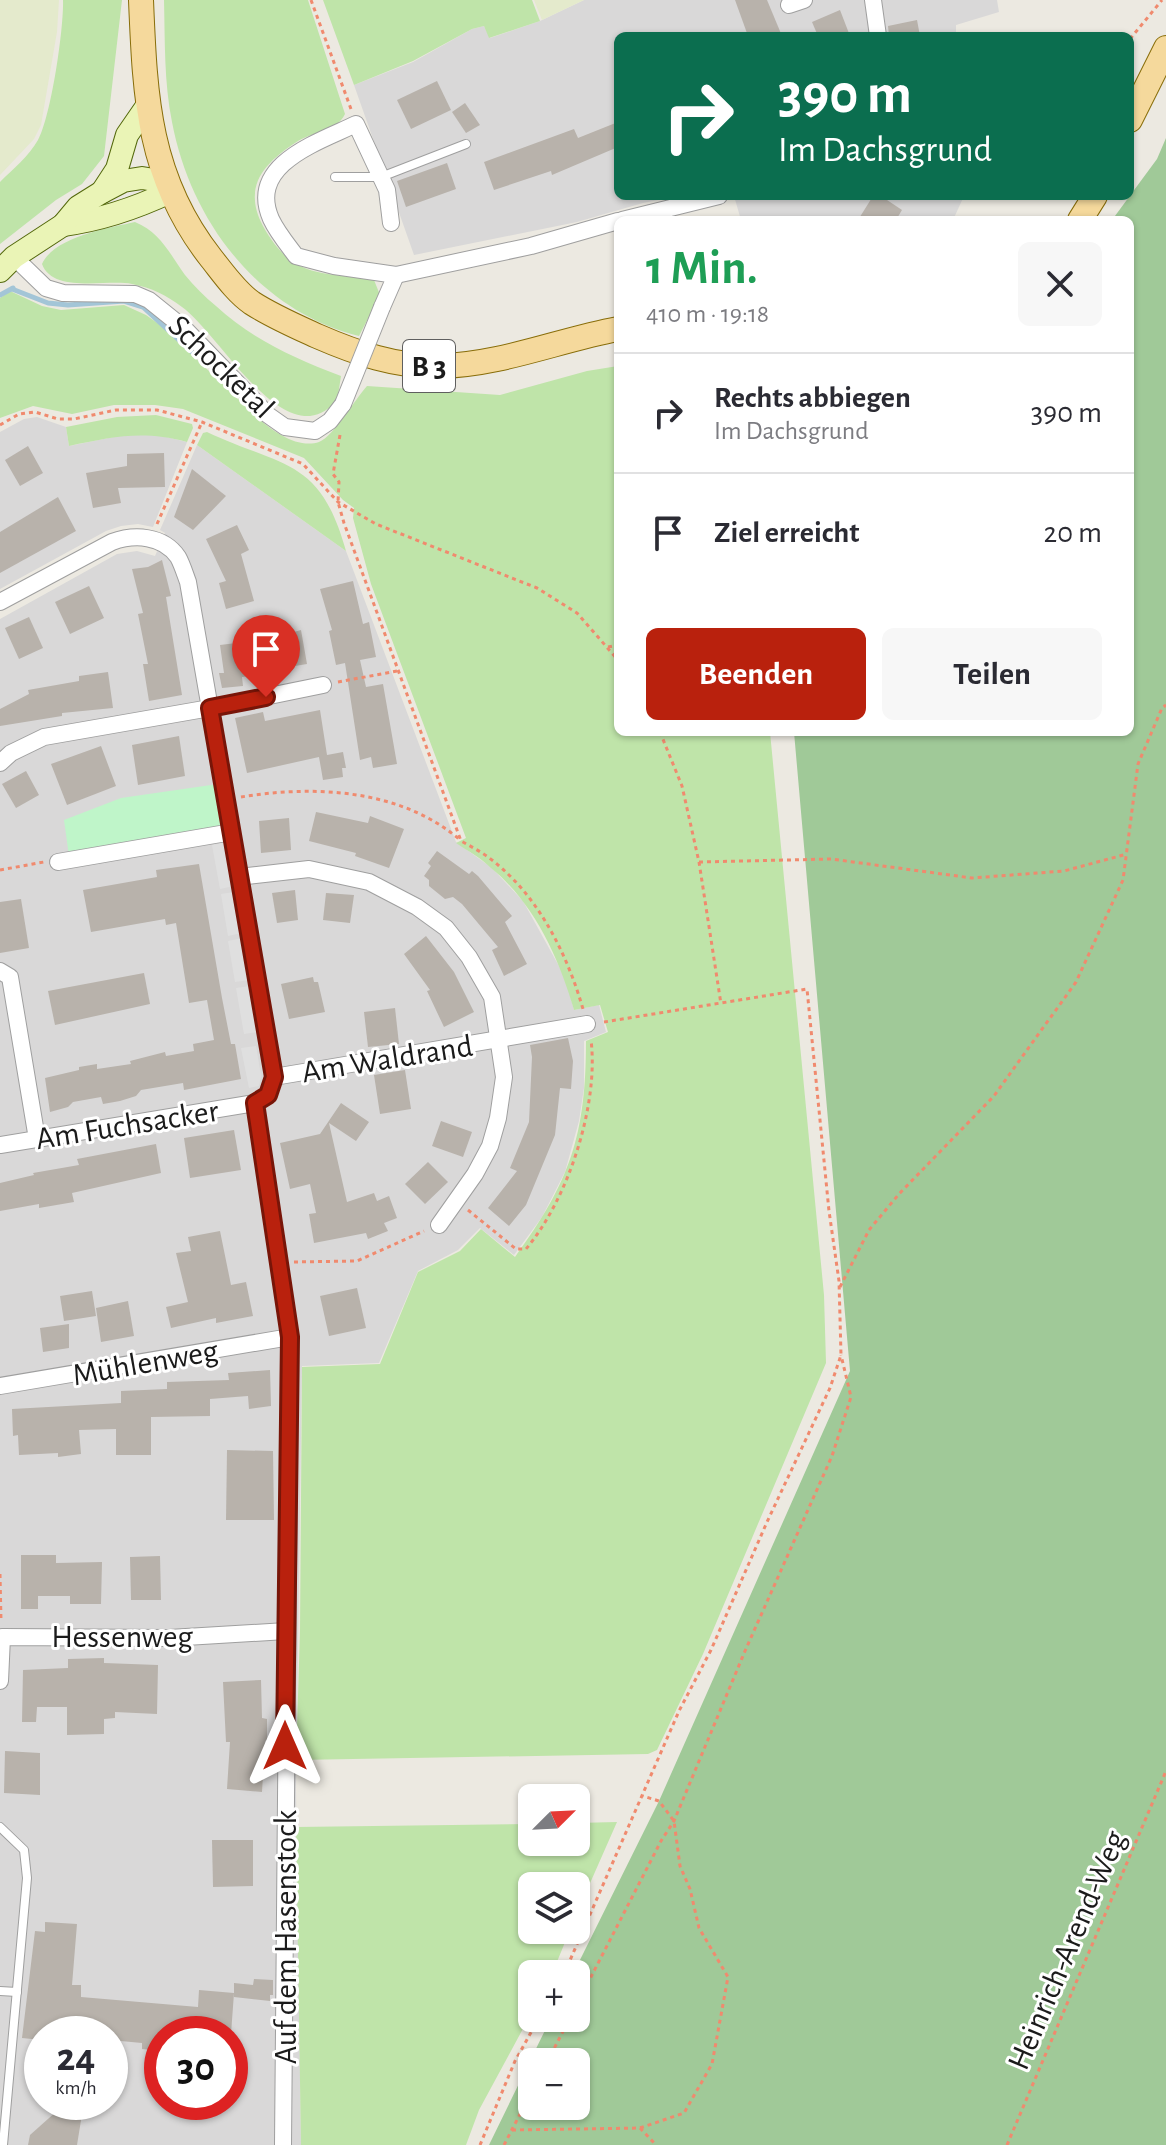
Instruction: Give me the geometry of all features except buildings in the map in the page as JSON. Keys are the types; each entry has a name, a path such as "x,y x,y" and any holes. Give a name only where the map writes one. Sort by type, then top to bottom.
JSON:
{"main road":[{"name":"B 3","path":"141,0 147,106 153,141 168,187 202,247 249,301 292,325 344,348 387,362 440,366 466,363 504,357 614,330"},
{"path":"1134,112 1166,48"}],"street":[{"path":"873,0 877,32"},
{"path":"102,192 117,169 127,135 147,106"},
{"path":"391,223 387,190 356,124 291,156 272,173 267,196 270,218 296,256 334,266 396,275 531,246 614,222"},
{"path":"7,264 63,225 78,207 123,181 142,178 168,187"},
{"path":"63,225 88,222 138,206 168,187"},
{"path":"632,216 673,202"},
{"name":"Schocketal","path":"7,264 46,288 63,293 135,294 149,300 185,329 268,415 285,427 315,431 330,421 343,404 396,275"},
{"path":"0,602 125,537 151,539 165,545 178,557 188,582 274,1077 268,1095 255,1103"},
{"path":"0,763 11,753 44,737 323,685"},
{"path":"58,862 232,832"},
{"name":"Am Waldrand","path":"239,877 309,869 369,882 417,907 446,928 469,957 492,997 504,1077 498,1118 490,1146 475,1174 439,1225"},
{"path":"0,971 10,977 37,1139"},
{"name":"Am Waldrand","path":"274,1077 587,1024"},
{"name":"Am Fuchsacker","path":"0,1145 255,1103"},
{"name":"Auf dem Hasenstock","path":"255,1103 290,1337 283,2145"},
{"name":"Mühlenweg","path":"0,1386 290,1337"},
{"name":"Hessenweg","path":"2,1637 169,1638 286,1631"},
{"path":"0,1681 2,1637"}],"lane":[{"path":"335,177 381,177 466,144"},
{"path":"0,1827 24,1850 27,1878 3,2145"},
{"path":"0,1991 17,1992"}],"path":[{"path":"311,0 356,124"},
{"path":"1134,34 1162,0"},
{"path":"343,404 342,430 333,474 339,482 338,502 365,586 461,841"},
{"path":"0,425 19,414 35,412 58,419 74,419 116,410 157,410 202,422 303,464 338,502 376,524 537,588 577,613 614,655"},
{"path":"151,539 202,422"},
{"path":"608,647 614,646"},
{"path":"323,685 398,670"},
{"path":"839,1291 869,1230 899,1194 994,1096 1076,982 1123,880 1138,764 1166,705"},
{"path":"662,736 682,786 699,862 721,1004"},
{"path":"227,800 298,791 381,799 427,817 501,867 531,901 562,953 575,982 592,1049 584,1121 574,1161 550,1218 526,1249 516,1249 456,1200"},
{"path":"699,862 831,859 972,878 1064,871 1127,854"},
{"path":"0,870 58,862"},
{"path":"587,1024 807,989 839,1291 841,1355 851,1397 832,1456 674,1821 590,1979"},
{"path":"278,1262 357,1261 439,1225"},
{"path":"570,1960 830,1388 841,1355"},
{"path":"0,1574 2,1637"},
{"name":"Heinrich-Arend-Weg","path":"1007,2145 1166,1771"},
{"path":"512,2130 640,2128 684,2113 712,2064 728,1977 699,1928 690,1889 680,1866 674,1821 659,1801 643,1796"},
{"path":"480,2145 515,2061 531,2032"},
{"path":"504,2145 518,2118"},
{"path":"640,2128 656,2145"}],"shaded area":[{"path":"584,0 997,0 999,12 956,25 956,32 614,32 614,200 658,200 577,222 414,255 354,85 413,62 472,29 484,26 490,38 540,21"},
{"path":"735,200 962,200 955,216 740,216"},
{"path":"37,417 66,427 69,446 123,435 159,435 187,442 153,527 138,524 106,531 0,589 0,432 24,419"},
{"path":"197,445 346,551 456,842 492,868 523,901 565,977 574,1010 599,1005 606,1032 584,1041 584,1088 579,1121 565,1172 542,1217 514,1255 480,1228 458,1250 418,1271 379,1363 302,1366 296,1790 301,2145 0,2145 0,619 117,554 137,551 155,556 165,533 160,530"},
{"path":"226,842 234,886 220,889 212,845"},
{"path":"234,892 242,933 228,936 221,894"},
{"path":"242,938 250,980 235,982 228,941"},
{"path":"250,986 258,1032 244,1034 236,988"},
{"path":"256,1046 261,1076 259,1086 249,1088 241,1048"}],"green space":[{"path":"0,0 59,0 57,32 41,125 34,139 0,175"},
{"path":"63,0 122,0 104,156 82,184 56,200 0,244 0,182 30,151 43,129 56,72"},
{"path":"164,0 308,0 345,114 336,124 298,141 275,158 260,177 255,199 263,226 274,243 297,264 323,273 374,280 380,295 359,336 323,324 290,306 261,284 235,257 213,227 181,159 172,122 166,77"},
{"path":"323,0 532,0 540,21 489,38 484,26 472,29 413,61 354,85"},
{"path":"534,0 584,0 542,20"},
{"path":"1166,138 1166,2145 489,2145 518,2086 518,2120 590,2120 590,2048 536,2048 544,2032 590,2032 590,1960 580,1960 659,1801 850,1371 794,736 1134,736 1134,216 1115,216 1127,200 1134,200 1134,190 1157,159"},
{"path":"135,222 158,238 192,283 230,318 275,347 341,376 337,402 325,411 310,416 293,413 275,404 258,389 195,319 170,299 132,284 57,279 42,264 48,255 70,240"},
{"path":"10,291 42,306 61,310 124,305 146,315 163,327 264,423 296,442 315,443 325,438 367,386 500,395 614,367 614,736 770,736 824,1295 826,1363 703,1654 657,1750 648,1754 296,1760 302,1367 380,1364 418,1272 460,1251 481,1229 515,1257 549,1205 571,1156 583,1104 586,1041 608,1032 600,1005 574,1010 552,951 520,898 487,864 456,843 466,838 371,584 353,518 354,508 304,458 183,409 114,405 72,414 33,406 0,418 0,298"},
{"path":"156,415 192,424 187,442 141,436 69,446 66,427 117,417"},
{"path":"203,433 278,461 311,482 336,521 346,551 197,445"},
{"path":"218,784 227,828 69,856 64,820 121,798"},
{"path":"617,1822 590,1883 590,1872 518,1872 518,1944 564,1944 558,1960 518,1960 518,2032 521,2032 479,2110 466,2145 301,2145 296,1827 518,1824 518,1856 590,1856 590,1823"}],"waterway":[{"path":"0,295 13,288"},
{"path":"12,289 48,303 68,305 124,301 143,307 192,352"}],"route":[{"path":"266,697 210,708 274,1077 268,1095 255,1103 290,1337 285,1746"}]}
